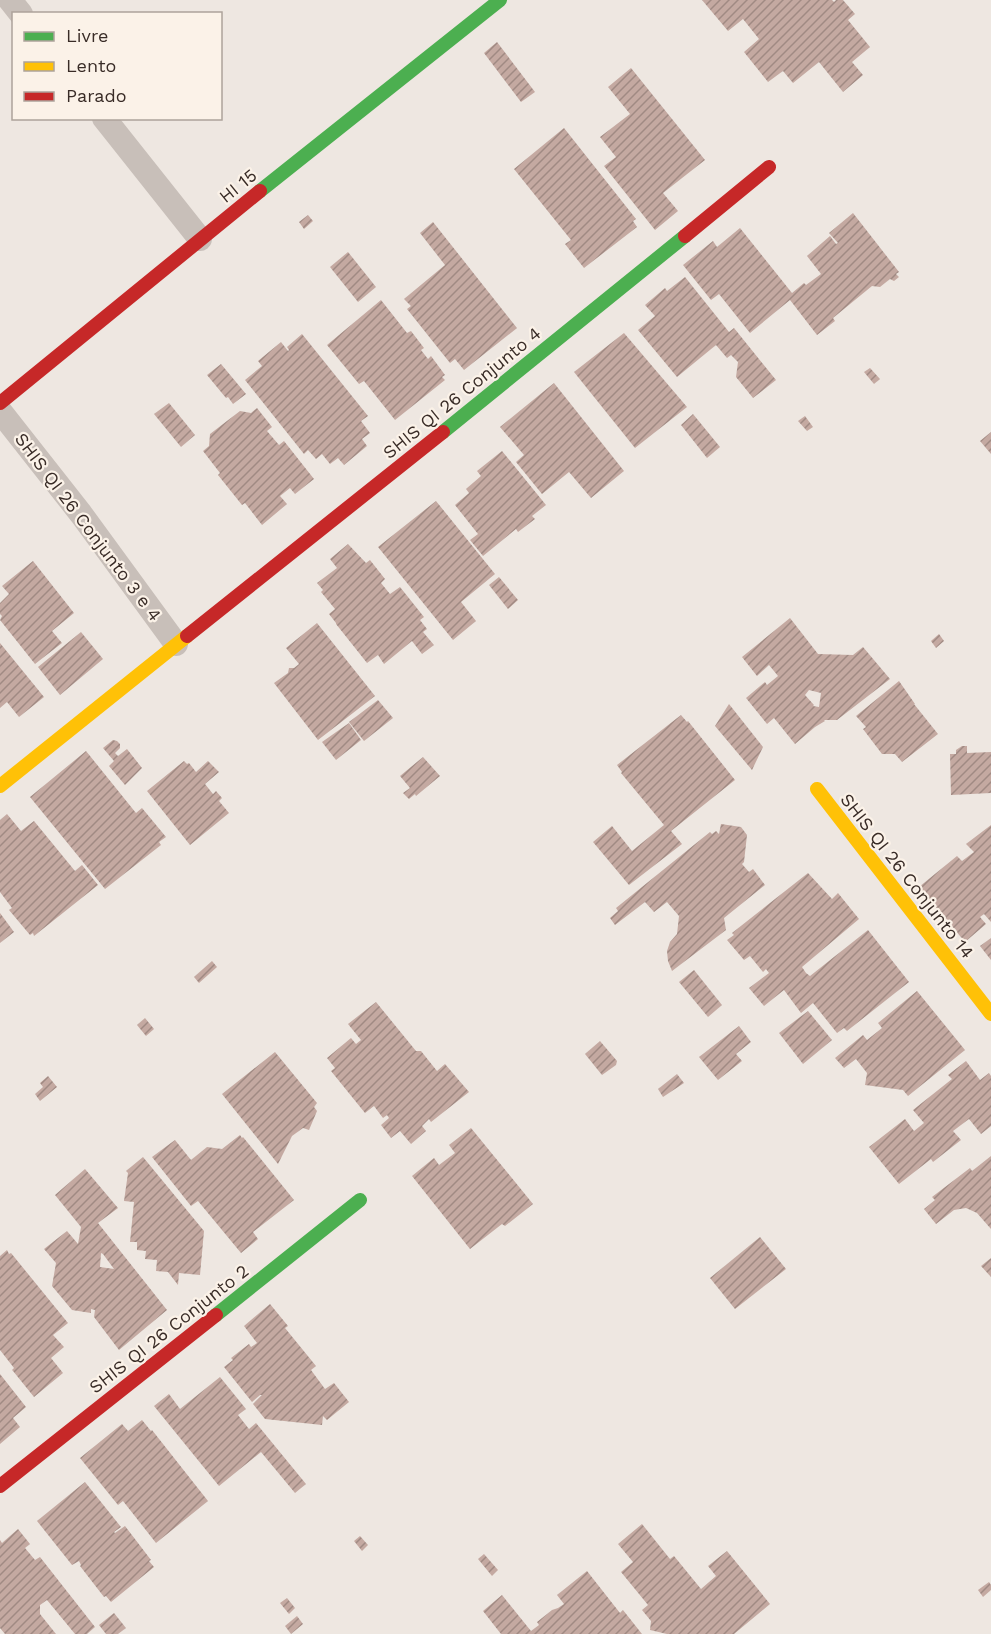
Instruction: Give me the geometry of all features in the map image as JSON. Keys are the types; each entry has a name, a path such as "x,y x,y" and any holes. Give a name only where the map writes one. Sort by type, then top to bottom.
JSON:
{"street":[{"path":"10,0 19,12"},
{"name":"HI 15","path":"0,403 200,239 500,0"},
{"path":"106,120 200,239"},
{"name":"SHIS QI 26 Conjunto 4","path":"0,786 544,351 769,167"},
{"name":"SHIS QI 26 Conjunto 3 e 4","path":"0,411 81,514 176,644"},
{"name":"SHIS QI 26 Conjunto 14","path":"817,789 991,1014"},
{"name":"SHIS QI 26 Conjunto 2","path":"0,1486 360,1200"}],"building":[{"path":"702,0 832,0 834,2 843,0 855,14 848,20 870,47 852,62 863,75 843,92 819,62 793,83 783,71 768,82 744,52 759,39 743,19 728,31"},
{"path":"497,42 535,92 521,102 484,53"},
{"path":"631,68 705,160 663,193 678,211 655,230 604,166 616,157 600,137 630,114 608,87"},
{"path":"564,128 636,219 633,221 637,227 584,268 565,244 571,240 514,169"},
{"path":"853,213 899,272 896,274 899,277 894,281 890,279 880,287 872,286 833,318 835,321 817,335 790,300 750,333 719,294 711,300 683,265 713,241 717,247 740,228 792,293 821,274 807,256 830,236 836,244 838,243 829,233"},
{"path":"308,215 313,221 304,229 299,222"},
{"path":"433,222 517,328 464,370 455,359 450,363 407,309 411,306 404,299 445,265 420,233"},
{"path":"348,252 376,287 358,302 330,267"},
{"path":"685,277 729,332 734,328 776,380 753,398 736,377 738,362 731,355 727,358 716,345 677,377 638,330 655,316 645,305 665,288 667,291"},
{"path":"381,300 407,333 411,331 424,348 421,350 428,359 431,356 445,375 442,377 445,380 395,420 364,381 359,384 327,345"},
{"path":"624,333 687,407 635,448 574,372"},
{"path":"302,334 368,416 361,421 370,433 362,439 367,446 344,465 338,458 330,464 322,454 316,459 308,450 304,454 245,380 262,366 258,361 281,342 288,351 287,347"},
{"path":"221,364 246,394 233,404 207,375"},
{"path":"870,368 880,379 874,384 864,372"},
{"path":"554,383 624,471 591,498 569,472 542,494 516,462 524,455 500,427"},
{"path":"169,403 195,435 181,447 154,414"},
{"path":"257,408 272,427 267,431 279,445 284,441 314,479 295,494 290,488 280,496 287,504 262,525 245,503 242,505 218,475 220,473 203,451 209,446 210,434 240,411 251,413"},
{"path":"693,414 720,447 707,458 681,425"},
{"path":"805,416 813,427 807,431 798,421"},
{"path":"991,432 991,454 980,441"},
{"path":"502,451 546,505 532,516 535,519 518,532 516,529 483,556 470,540 478,534 455,505 469,493 466,489 481,476 477,471"},
{"path":"436,501 495,574 461,602 476,621 453,640 378,547"},
{"path":"348,544 366,563 370,560 385,579 381,583 390,594 400,587 424,617 420,620 427,629 423,632 434,645 422,654 412,641 384,664 378,655 367,663 329,614 335,609 321,592 323,590 317,583 337,568 330,559"},
{"path":"33,561 74,613 52,631 62,643 35,664 0,620 2,616 0,603 9,594 2,586"},
{"path":"499,577 518,600 508,609 489,585"},
{"path":"790,618 818,654 853,655 863,647 890,679 837,720 824,720 795,744 774,718 767,724 746,698 765,682 767,685 778,676 769,665 757,676 742,657","holes":["809,690 821,693 819,707 813,706 805,695"]},
{"path":"317,623 375,696 318,740 274,683 288,673 289,668 294,668 299,664 286,648"},
{"path":"81,632 103,659 60,695 38,667"},
{"path":"939,634 944,641 936,648 931,641"},
{"path":"0,643 44,697 19,717 7,702 0,708"},
{"path":"899,681 938,734 902,762 895,754 882,754 863,729 866,727 856,716"},
{"path":"378,700 393,718 364,741 349,722"},
{"path":"729,704 763,747 752,770 715,726"},
{"path":"681,715 735,780 671,831 682,844 629,885 593,842 612,826 632,851 664,825 617,765"},
{"path":"349,723 361,740 336,760 322,742"},
{"path":"113,740 120,744 120,748 115,753 118,756 127,749 142,768 125,785 109,766 114,761 103,748"},
{"path":"967,746 967,753 991,752 991,793 951,795 950,754 956,754 956,750"},
{"path":"86,751 136,813 142,808 166,837 159,842 161,845 105,889 30,797"},
{"path":"423,757 440,776 409,799 403,793 410,788 400,776"},
{"path":"184,761 189,763 196,772 208,761 219,772 205,784 213,794 216,791 222,798 219,801 229,813 190,845 147,791"},
{"path":"7,814 21,831 34,821 75,871 82,865 98,885 34,936 33,933 30,935 9,910 12,908 0,892 0,820"},
{"path":"721,824 741,827 747,835 742,864 749,872 753,869 765,885 724,918 726,930 672,971 667,951 670,942 677,934 679,916 667,902 654,912 645,902 615,925 610,918 618,911 616,908 710,832 712,834 716,831 719,834"},
{"path":"991,825 991,922 984,914 980,917 986,924 965,942 919,887 957,856 962,861 974,852 966,844"},
{"path":"808,873 832,899 838,893 859,919 802,967 806,973 810,976 868,930 909,982 847,1031 844,1028 837,1033 813,1003 801,1013 784,990 764,1006 749,988 769,973 766,969 763,972 750,956 744,960 727,940 734,935 732,933"},
{"path":"0,913 14,932 0,943"},
{"path":"991,938 991,960 980,946"},
{"path":"212,961 217,967 199,983 194,977"},
{"path":"694,970 722,1005 708,1017 679,982"},
{"path":"917,991 965,1050 908,1096 903,1090 865,1085 867,1073 856,1059 844,1068 835,1058 863,1035 867,1040 882,1028 878,1023"},
{"path":"376,1002 416,1051 421,1051 437,1071 445,1064 469,1092 431,1122 429,1119 422,1126 426,1131 411,1144 400,1131 391,1138 381,1125 389,1118 387,1115 383,1118 374,1106 365,1113 331,1071 335,1068 327,1058 351,1038 356,1044 361,1040 348,1024"},
{"path":"808,1011 832,1040 803,1064 779,1033"},
{"path":"145,1018 154,1029 146,1036 137,1025"},
{"path":"739,1026 751,1042 736,1054 742,1061 718,1080 699,1057"},
{"path":"600,1041 617,1061 616,1065 602,1075 585,1054"},
{"path":"275,1052 317,1103 314,1107 317,1111 309,1130 303,1128 292,1136 278,1164 222,1094"},
{"path":"966,1061 980,1080 989,1073 991,1076 991,1126 981,1134 969,1119 953,1131 961,1140 933,1162 931,1159 899,1184 869,1147 905,1119 914,1131 924,1123 913,1110 952,1079 948,1075"},
{"path":"677,1074 684,1083 663,1097 658,1089"},
{"path":"48,1076 57,1087 40,1101 35,1094 43,1087 40,1083"},
{"path":"471,1128 533,1204 470,1249 412,1176 434,1158 439,1165 455,1153 449,1145"},
{"path":"240,1135 294,1200 253,1232 258,1239 241,1253 198,1201 191,1206 152,1157 175,1140 191,1160 207,1147 222,1149"},
{"path":"991,1156 991,1229 977,1213 966,1208 954,1210 936,1224 924,1209 935,1200 932,1197 970,1168 972,1171"},
{"path":"143,1157 204,1231 200,1275 179,1273 178,1285 168,1272 156,1271 157,1260 145,1259 146,1251 137,1250 137,1242 130,1242 134,1202 124,1201 128,1173 126,1171"},
{"path":"85,1169 118,1208 98,1223 167,1310 119,1350 94,1317 95,1310 91,1309 91,1313 72,1310 52,1286 56,1263 44,1249 67,1231 78,1244 81,1227 55,1195","holes":["101,1253 114,1269 100,1267"]},
{"path":"760,1237 786,1269 735,1309 710,1278"},
{"path":"7,1250 68,1323 53,1335 64,1347 51,1358 63,1373 34,1397 12,1370 14,1368 0,1350 0,1256"},
{"path":"991,1258 991,1277 981,1266"},
{"path":"270,1304 288,1326 285,1328 316,1366 311,1370 325,1389 334,1383 349,1402 327,1420 323,1416 322,1425 265,1419 253,1404 262,1395 252,1402 224,1367 233,1360 231,1358 249,1344 251,1347 257,1343 244,1326"},
{"path":"0,1374 26,1407 13,1418 20,1427 0,1444"},
{"path":"220,1377 246,1409 238,1415 249,1429 256,1423 306,1484 295,1493 261,1452 219,1486 154,1406 169,1394 180,1409"},
{"path":"142,1420 208,1501 156,1543 123,1501 118,1505 80,1458 122,1424 128,1431"},
{"path":"85,1482 121,1527 114,1532 125,1526 154,1567 111,1602 106,1596 104,1597 80,1566 79,1561 72,1565 37,1521"},
{"path":"642,1524 670,1559 674,1556 701,1589 716,1576 708,1566 727,1551 770,1604 734,1634 667,1634 650,1630 651,1621 642,1610 648,1605 621,1572 633,1562 618,1544"},
{"path":"18,1529 30,1544 25,1548 35,1560 40,1557 95,1627 87,1634 75,1634 47,1600 40,1605 40,1614 56,1634 5,1634 0,1628 0,1540 2,1543"},
{"path":"360,1536 368,1545 362,1551 354,1541"},
{"path":"484,1554 498,1570 492,1576 478,1559"},
{"path":"587,1571 620,1613 623,1610 642,1634 501,1634 483,1611 502,1595 531,1631 539,1625 537,1622 564,1604 557,1595"},
{"path":"989,1582 991,1590 983,1597 978,1590"},
{"path":"287,1598 295,1608 289,1614 280,1603"},
{"path":"114,1613 126,1628 118,1634 106,1634 99,1625"},
{"path":"297,1616 303,1624 291,1634 285,1626"}],"traffic: fast":[{"path":"260,191 500,0"},
{"path":"443,432 685,236"},
{"path":"216,1315 360,1200"}],"traffic: slow":[{"path":"0,786 187,636"},
{"path":"817,789 991,1014"}],"traffic: jam":[{"path":"685,236 769,167"},
{"path":"0,403 260,191"},
{"path":"187,636 443,432"},
{"path":"0,1486 216,1315"}]}
